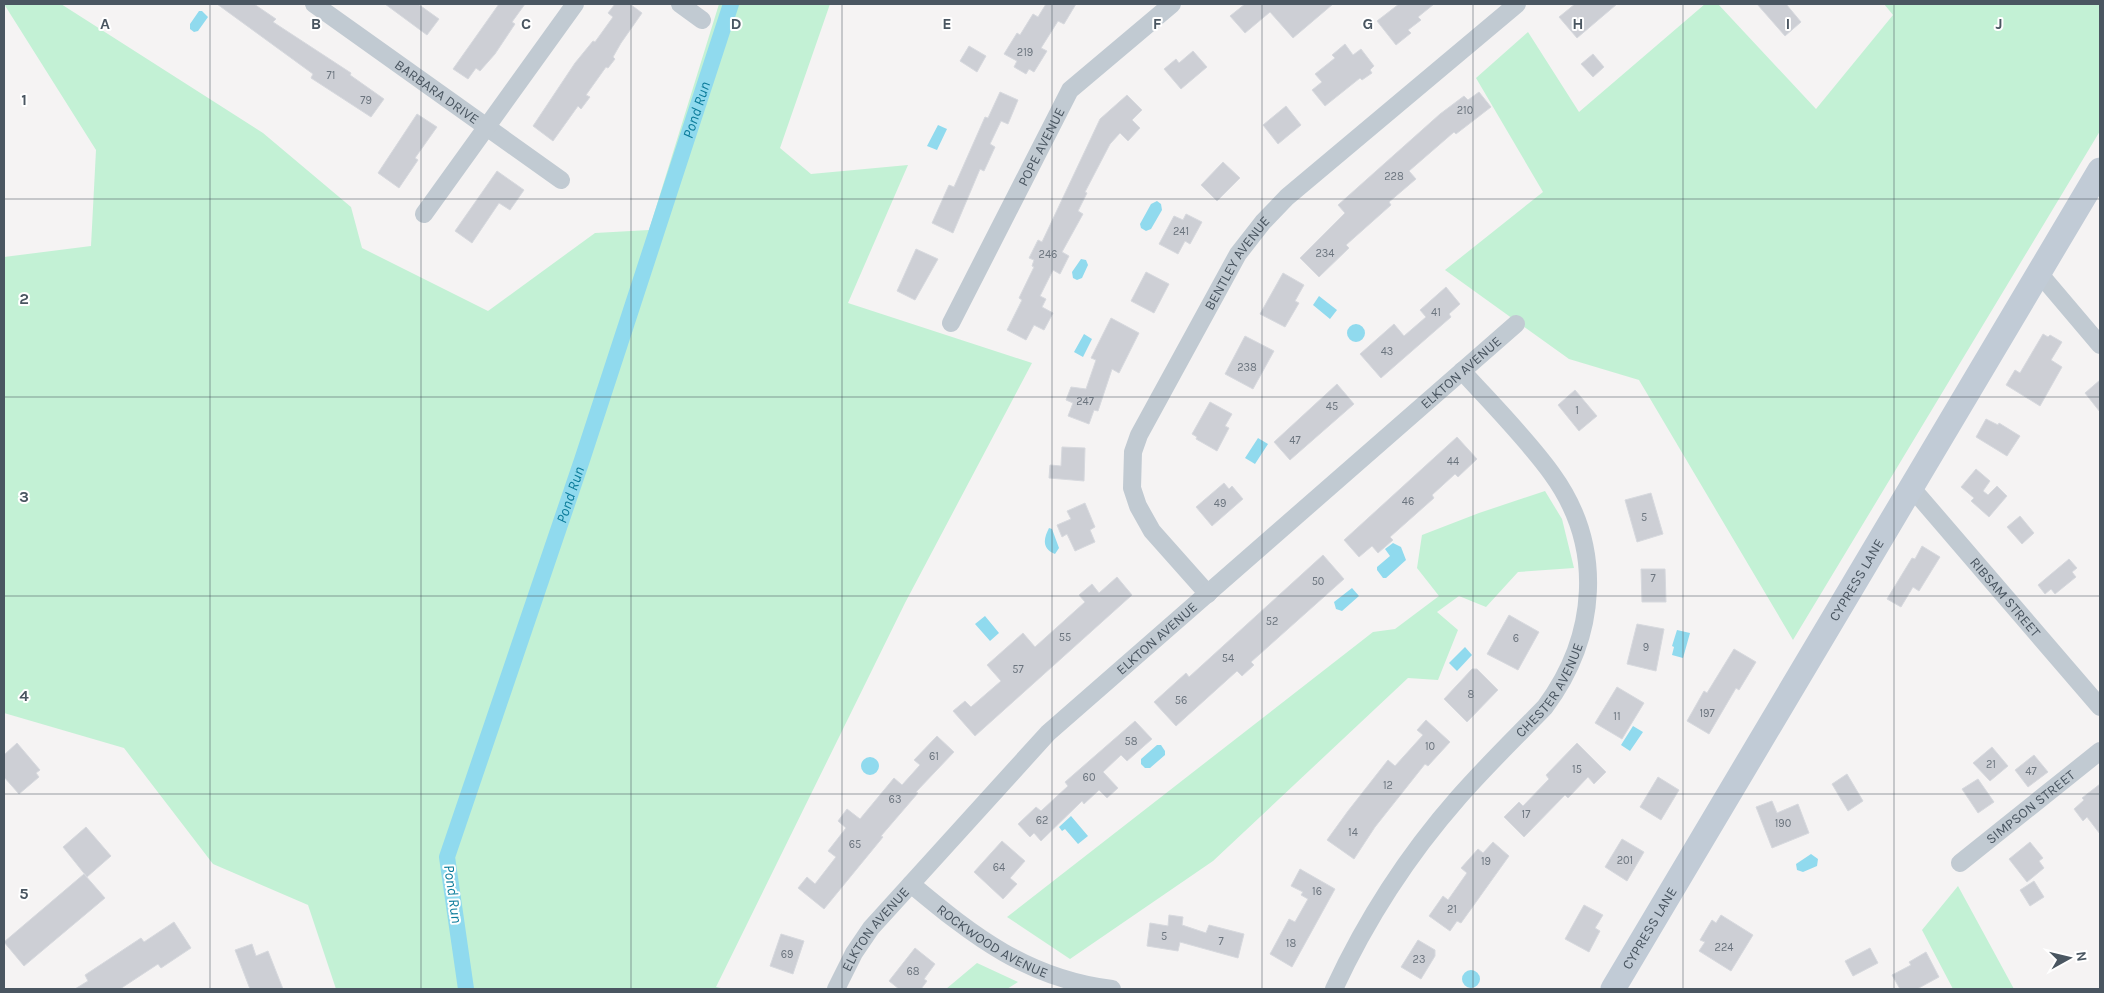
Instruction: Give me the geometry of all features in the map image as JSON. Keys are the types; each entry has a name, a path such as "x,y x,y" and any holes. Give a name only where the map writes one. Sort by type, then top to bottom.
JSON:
{"street":[{"name":"BARBARA DRIVE","path":"314,4 561,180"},
{"path":"424,214 575,4"},
{"path":"680,4 702,20"},
{"name":"POPE AVENUE","path":"951,323 1070,90 1172,4"},
{"name":"BENTLEY AVENUE","path":"1208,594 1152,531 1138,506 1132,488 1131,470 1133,452 1139,434 1238,254 1263,222 1287,197 1517,4"},
{"name":"CYPRESS LANE","path":"1613,989 2100,170"},
{"path":"2039,273 2100,345"},
{"name":"ELKTON AVENUE","path":"836,989 854,954 871,928 1048,733 1516,324"},
{"name":"CHESTER AVENUE","path":"1334,989 1372,917 1424,839 1458,798 1545,707 1556,692 1570,668 1580,641 1587,612 1587,558 1580,529 1568,499 1552,473 1462,371"},
{"name":"RIBSAM STREET","path":"1911,487 2100,707"},
{"name":"SIMPSON STREET","path":"1960,863 2100,751"},
{"name":"ROCKWOOD AVENUE","path":"911,884 960,926 1010,958 1072,982 1112,989"}],"green space":[{"path":"4,4 61,4 263,133 351,207 362,248 488,311 595,233 649,230 719,4 830,4 780,148 811,174 908,165 848,303 1032,363 905,603 716,987 726,989 336,989 308,905 213,864 124,748 4,713 4,257 91,246 96,150"},
{"path":"1705,4 1718,4 1816,109 1893,15 1884,4 2100,4 2100,131 1793,640 1639,380 1569,359 1445,270 1543,192 1476,78 1528,32 1579,112"},
{"path":"1545,491 1562,519 1574,568 1518,572 1486,607 1459,596 1437,612 1458,630 1438,680 1408,678 1213,861 1070,959 1007,917 1373,632 1395,629 1439,596 1417,568 1422,535 1479,513"},
{"path":"1958,886 2014,989 1953,989 1922,930"},
{"path":"977,963 1018,982 1007,989 946,989"}],"water":[{"path":"199,11 202,11 208,17 198,31 194,32 190,29 190,24"},
{"path":"938,125 947,129 937,150 927,146"},
{"path":"1157,201 1161,204 1162,210 1151,229 1146,231 1141,228 1140,224 1151,204"},
{"path":"1081,259 1086,260 1088,265 1082,278 1077,280 1073,278 1072,272"},
{"path":"1319,296 1337,310 1330,319 1313,305"},
{"path":"1356,324 1362,327 1365,333 1362,339 1356,342 1350,339 1347,333 1350,327"},
{"path":"1084,334 1092,339 1083,357 1074,352"},
{"path":"1258,438 1268,444 1255,464 1245,458"},
{"path":"1049,528 1052,529 1059,548 1055,554 1047,549 1045,542"},
{"path":"1393,543 1401,547 1406,560 1386,578 1383,578 1377,567 1390,556 1385,549"},
{"path":"1352,588 1359,596 1342,611 1336,609 1334,602"},
{"path":"985,616 999,633 990,641 975,624"},
{"path":"1677,630 1690,633 1683,658 1672,655 1674,647 1672,646"},
{"path":"1465,647 1472,655 1457,671 1449,663"},
{"path":"1633,726 1643,732 1630,751 1621,745"},
{"path":"1157,745 1161,745 1165,755 1150,768 1145,768 1141,764 1141,759"},
{"path":"870,757 876,760 879,766 876,772 870,775 864,772 861,766 864,760"},
{"path":"1071,816 1088,836 1078,844 1065,829 1062,831 1059,827"},
{"path":"1811,854 1818,859 1817,866 1803,872 1797,870 1796,864"},
{"path":"1471,970 1477,973 1480,979 1477,985 1471,988 1465,985 1462,979 1465,973"}],"building":[{"path":"217,4 254,4 276,19 273,22 351,73 350,75 384,99 371,117 311,78 313,74"},
{"path":"385,4 418,4 439,19 427,35"},
{"path":"499,4 525,4 512,22 515,24 495,54 480,71 476,68 468,79 453,69"},
{"path":"615,4 630,4 642,13 621,43 613,57 615,59 608,68 606,67 586,95 590,97 581,109 578,106 553,141 533,126 575,63 593,41 595,42 613,17 608,13"},
{"path":"1046,4 1076,4 1064,24 1058,21 1041,48 1047,51 1034,72 1029,69 1026,74 1014,67 1017,61 1004,54 1017,33 1020,35 1033,14 1038,17"},
{"path":"1245,4 1333,4 1293,38 1270,12 1245,33 1230,16"},
{"path":"1399,4 1434,4 1418,17 1421,20 1408,30 1411,33 1396,45 1377,21"},
{"path":"1575,4 1617,4 1577,38 1559,17"},
{"path":"1757,4 1786,4 1801,22 1785,36"},
{"path":"1345,44 1353,55 1361,49 1374,66 1370,70 1372,73 1362,80 1360,78 1325,106 1312,90 1322,82 1315,74 1335,58 1332,55"},
{"path":"969,46 986,56 977,72 960,61"},
{"path":"1193,51 1207,67 1181,89 1164,69 1176,59 1179,63"},
{"path":"1593,54 1604,67 1593,77 1581,64"},
{"path":"1000,92 1018,100 1008,124 1001,121 990,144 995,147 984,171 980,169 953,233 932,223 949,185 954,187 985,117 988,118"},
{"path":"1479,92 1491,107 1456,134 1454,132 1409,171 1416,179 1389,202 1391,205 1346,245 1349,248 1319,277 1300,258 1345,213 1338,205 1440,114 1464,96 1468,100"},
{"path":"1127,95 1142,110 1132,120 1140,128 1128,141 1120,133 1110,144 1085,192 1087,193 1078,211 1083,214 1062,252 1069,256 1060,274 1053,270 1040,296 1046,299 1042,307 1053,313 1044,330 1034,325 1026,340 1007,330 1022,300 1019,298 1034,267 1032,266 1034,260 1029,258 1038,240 1042,242 1100,119"},
{"path":"1286,106 1301,125 1278,144 1263,125"},
{"path":"417,114 437,127 415,158 418,160 399,188 378,173"},
{"path":"1223,162 1240,178 1217,201 1201,185"},
{"path":"497,171 524,190 510,210 499,203 472,243 455,231"},
{"path":"1186,214 1202,222 1190,244 1185,241 1178,254 1159,244 1174,216 1183,220"},
{"path":"916,249 938,259 915,300 897,291"},
{"path":"1146,272 1169,284 1154,313 1131,301"},
{"path":"1283,273 1304,285 1295,301 1299,303 1285,327 1260,314"},
{"path":"1446,287 1460,304 1449,314 1451,317 1381,378 1360,354 1394,324 1404,336 1426,317 1420,310"},
{"path":"1111,318 1139,333 1119,373 1112,369 1098,411 1094,410 1089,424 1068,416 1073,403 1066,400 1071,387 1086,389 1096,360 1091,358"},
{"path":"2043,334 2048,337 2050,335 2062,342 2051,360 2062,367 2040,406 2006,385 2015,370 2020,373"},
{"path":"1245,336 1274,351 1253,389 1225,374"},
{"path":"2100,380 2100,412 2085,393"},
{"path":"1337,384 1354,404 1290,460 1274,442"},
{"path":"1575,390 1597,416 1579,431 1558,405"},
{"path":"1210,402 1232,414 1225,426 1229,428 1217,451 1196,439 1197,437 1192,434"},
{"path":"1986,419 1998,425 1999,423 2020,436 2007,456 1976,437"},
{"path":"1457,437 1477,459 1458,477 1455,474 1432,495 1434,498 1390,537 1393,540 1378,553 1372,546 1359,557 1344,540"},
{"path":"1062,447 1085,448 1084,481 1049,478 1050,465 1061,466"},
{"path":"1976,469 1990,481 1983,491 1988,495 1997,486 2007,496 1989,517 1971,501 1974,498 1961,487"},
{"path":"1224,483 1229,489 1232,486 1243,499 1212,526 1196,507"},
{"path":"1651,493 1663,534 1637,542 1625,500"},
{"path":"1085,503 1095,527 1090,530 1095,542 1075,551 1067,534 1062,537 1057,525 1071,519 1067,511"},
{"path":"2020,516 2034,533 2022,544 2007,527"},
{"path":"1922,546 1940,557 1919,591 1913,587 1901,607 1887,599 1912,558 1915,559"},
{"path":"1323,555 1344,579 1251,662 1254,665 1242,676 1237,671 1176,726 1154,702 1186,673 1189,677"},
{"path":"2069,559 2077,568 2072,572 2076,577 2055,594 2051,589 2045,594 2038,585"},
{"path":"1641,569 1665,569 1666,602 1642,602"},
{"path":"1117,577 1132,595 975,736 953,711 965,701 971,707 1001,681 987,665 1023,633 1035,647 1085,602 1079,595 1092,584 1099,593"},
{"path":"1509,615 1539,632 1518,670 1487,654"},
{"path":"1637,624 1664,629 1656,671 1627,664"},
{"path":"1734,649 1756,662 1739,690 1736,688 1709,734 1687,721 1704,691 1707,693"},
{"path":"1472,669 1477,669 1498,690 1467,722 1444,699"},
{"path":"1617,687 1644,703 1622,739 1595,723"},
{"path":"1426,720 1450,742 1428,766 1425,764 1375,827 1354,859 1327,840 1388,760 1395,766 1423,735 1417,730"},
{"path":"1135,721 1152,739 1127,761 1121,755 1103,772 1118,788 1107,798 1099,790 1084,804 1082,801 1041,841 1034,833 1030,837 1018,824 1036,807 1041,811 1068,786 1065,782"},
{"path":"937,736 954,752 916,792 918,793 881,836 883,837 824,909 798,888 807,877 815,884 836,857 828,851 846,828 838,821 847,809 860,819 894,778 902,785 920,765 914,760"},
{"path":"17,743 40,770 36,773 39,777 19,794 4,777 4,755"},
{"path":"1577,743 1606,772 1594,784 1588,777 1568,798 1565,795 1524,837 1504,817 1519,802 1523,806 1549,779 1546,775"},
{"path":"1992,747 2008,766 1990,781 1973,763"},
{"path":"2034,755 2048,772 2028,787 2015,770"},
{"path":"1847,774 1863,801 1848,811 1832,784"},
{"path":"1658,777 1679,790 1661,820 1640,807"},
{"path":"1978,779 1994,802 1978,813 1962,789"},
{"path":"2100,784 2100,834 2087,817 2083,821 2074,809 2084,800 2082,798"},
{"path":"1772,801 1777,813 1798,804 1809,833 1772,848 1756,807"},
{"path":"86,827 111,856 87,877 63,847"},
{"path":"1622,839 1644,852 1627,881 1605,867"},
{"path":"1002,841 1025,861 1010,878 1017,884 1003,899 974,872"},
{"path":"1493,842 1509,856 1461,923 1457,921 1450,931 1429,916 1443,896 1448,900 1467,873 1461,868 1478,849 1483,853"},
{"path":"2030,842 2043,858 2039,861 2044,868 2027,882 2009,859"},
{"path":"1300,869 1335,889 1292,967 1270,954 1289,919 1295,922 1308,899 1301,895 1303,892 1291,886"},
{"path":"84,874 105,898 24,966 4,942"},
{"path":"2034,881 2044,897 2030,906 2020,890"},
{"path":"1584,905 1603,915 1595,928 1600,931 1589,952 1565,939"},
{"path":"1169,915 1183,917 1182,925 1206,933 1209,925 1244,934 1238,958 1180,942 1178,951 1147,946 1150,923 1168,926"},
{"path":"1721,915 1753,935 1731,971 1699,951 1705,942 1700,940 1712,920 1716,923"},
{"path":"174,922 191,948 161,968 158,964 120,989 75,989 88,981 85,975 141,938 144,942"},
{"path":"781,934 804,941 793,974 770,966"},
{"path":"1418,940 1435,950 1435,956 1421,979 1401,967"},
{"path":"252,944 256,956 268,951 283,989 250,989 235,950"},
{"path":"915,948 935,964 924,979 927,981 921,989 899,989 889,981"},
{"path":"1870,948 1878,963 1853,976 1845,961"},
{"path":"1926,952 1939,977 1917,989 1900,989 1892,975 1911,965 1909,962"}],"waterway":[{"name":"Pond Run","path":"466,989 447,857 582,460 731,4"}]}
